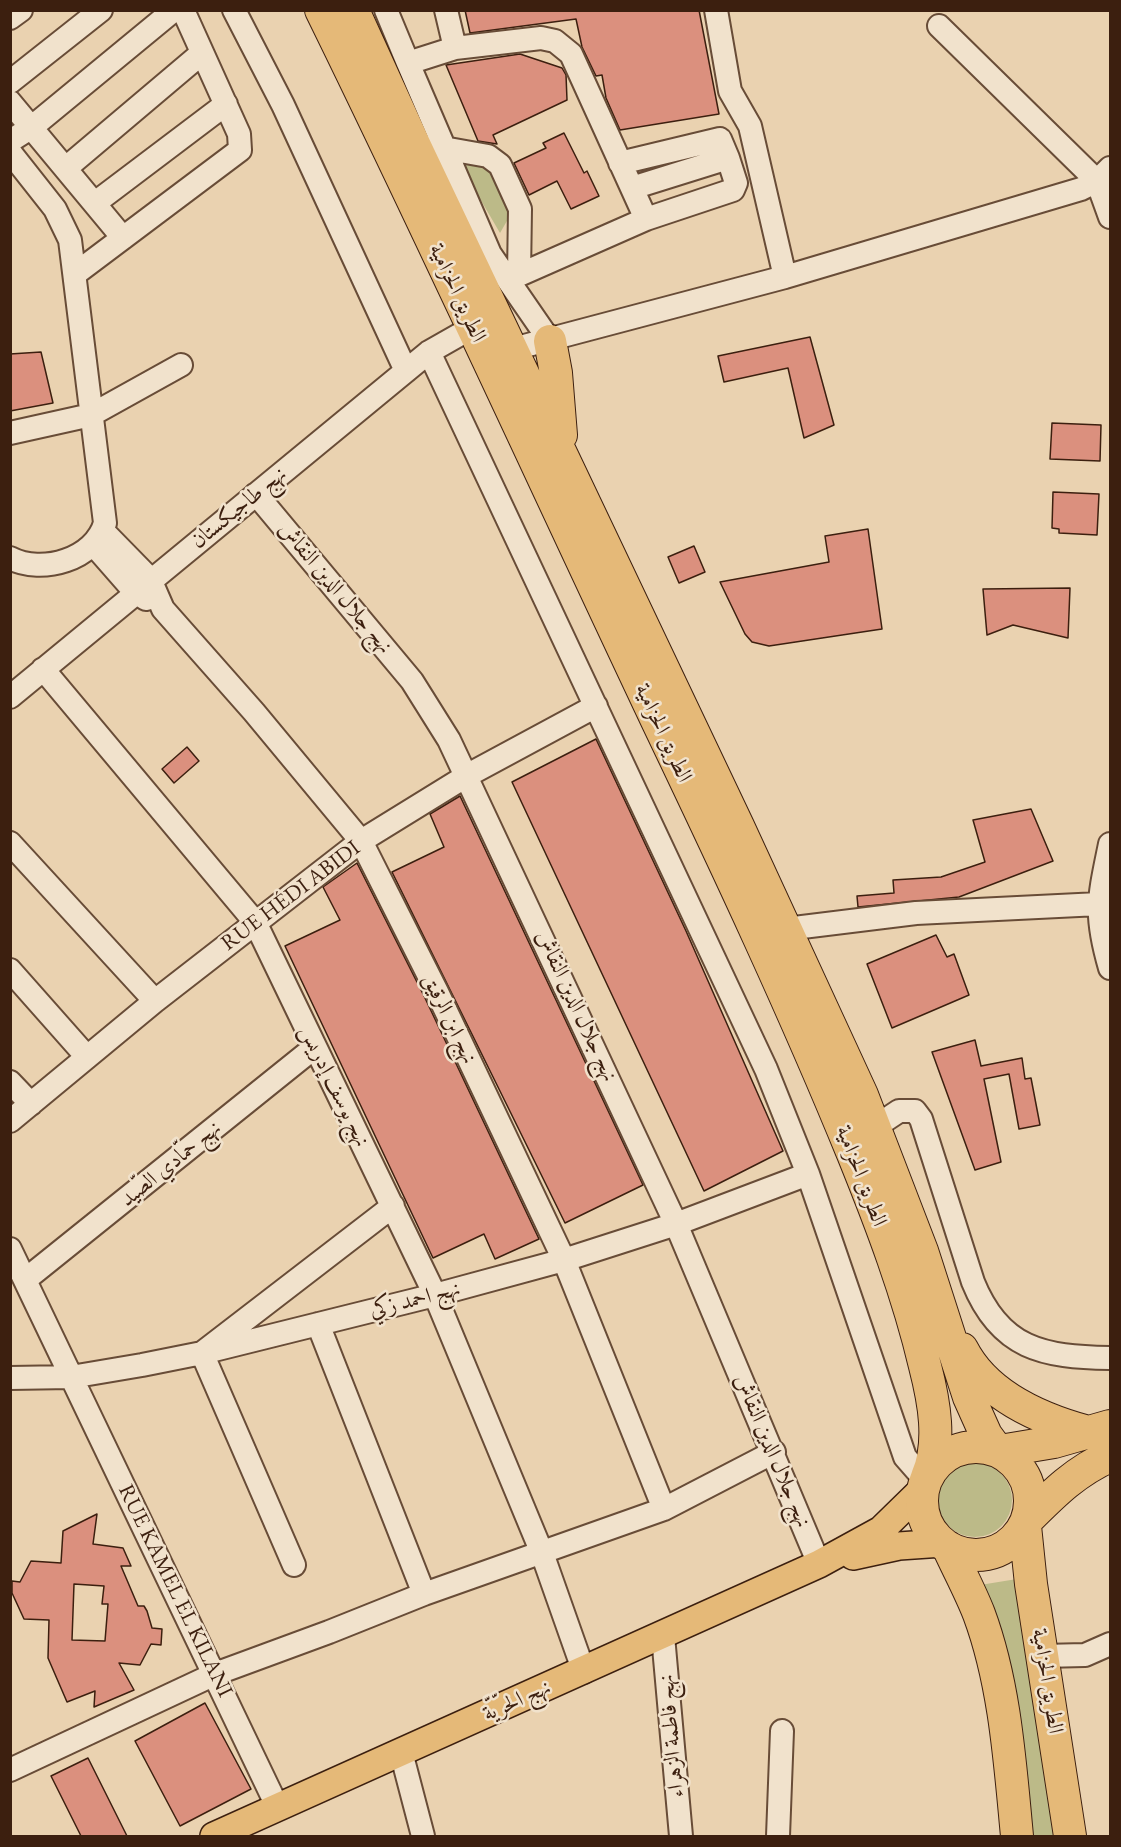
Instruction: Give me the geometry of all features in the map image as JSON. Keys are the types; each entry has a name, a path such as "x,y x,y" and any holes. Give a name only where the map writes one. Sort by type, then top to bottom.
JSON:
{"highway":[{"name":"الطريق الحزامية","path":"321,10 473,327 735,885 810,1050 872,1200 927,1371 934,1416 935,1459 925,1482 922,1504 925,1519 945,1545 979,1615 1009,1747 1017,1836"},
{"name":"الطريق الحزامية","path":"353,10 413,142 504,283 513,349 786,929 875,1127 938,1300 969,1397 986,1435 998,1451 1018,1467 1029,1488 1031,1503 1026,1523 1042,1656 1070,1836"},
{"path":"550,341 555,362 565,460"},
{"path":"938,1300 966,1356 987,1381 1033,1413 1099,1429"},
{"path":"925,1482 937,1463 950,1453 965,1448 981,1446 998,1451 1054,1442 1099,1429"},
{"path":"945,1545 965,1554 982,1555 999,1550 1014,1540 1026,1523 1064,1484 1084,1469 1110,1456"}],"main road":[{"path":"819,1564 881,1530 925,1482"},
{"path":"819,1564 899,1546 945,1545"},
{"name":"نهج الحرّيّة","path":"214,1836 277,1806 584,1672 819,1564"}],"street":[{"path":"10,18 21,10"},
{"path":"10,82 101,10"},
{"path":"10,141 32,127 174,10"},
{"path":"75,274 240,150 239,134 183,10"},
{"path":"234,10 283,105 406,371"},
{"path":"386,10 443,148 504,283 550,341"},
{"path":"446,10 455,48"},
{"path":"716,10 730,91 750,126 785,277"},
{"path":"939,26 1104,174 1110,217"},
{"path":"408,63 455,48 541,38 555,41 571,54 646,219"},
{"path":"66,168 202,53"},
{"path":"10,102 123,238"},
{"path":"95,203 226,104"},
{"path":"504,283 646,219 733,190 736,183 720,139 620,163"},
{"path":"413,142 488,156 500,165 520,209 504,283"},
{"path":"10,152 64,224 70,240 104,506 98,538 84,552 62,562 40,564 10,558"},
{"path":"632,188 728,158"},
{"path":"513,349 785,277 1081,189 1104,174"},
{"name":"نهج طاجيكستان","path":"10,697 429,352 473,327"},
{"path":"429,352 766,1069 808,1174 905,1457 925,1482"},
{"path":"10,433 91,415 181,365"},
{"name":"نهج جلال الدين النقاش","path":"256,494 412,681 435,714 468,775 676,1224 774,1452 819,1564"},
{"name":"نهج ابن الرقيق","path":"98,538 254,712 361,841 437,992 564,1260 664,1509"},
{"name":"نهج يوسف إدريس","path":"43,669 255,922 435,1295 542,1553 584,1672"},
{"name":"RUE HÉDI ABIDI","path":"10,1121 155,1001 361,841 468,775 596,706"},
{"path":"10,843 155,1001"},
{"path":"1110,844 1099,904 1100,934 1110,968"},
{"path":"786,929 916,913 1099,904"},
{"path":"10,970 87,1057"},
{"name":"نهج حمّادي الصّيد","path":"26,1280 315,1047"},
{"path":"10,1082 30,1104"},
{"path":"875,1127 899,1111 915,1111 921,1119 973,1282 982,1304 996,1324 1015,1340 1039,1350 1110,1359"},
{"name":"نهج احمد زكي","path":"10,1378 70,1377 202,1353 435,1295 564,1260 676,1224 808,1174"},
{"path":"294,1565 202,1353 393,1206"},
{"name":"RUE KAMEL EL KILANI","path":"10,1249 277,1806"},
{"path":"318,1324 424,1594"},
{"path":"10,1770 215,1674 424,1594 664,1509 774,1452"},
{"name":"نهج فاطمة الزهراء","path":"663,1636 681,1836"},
{"path":"1042,1656 1085,1655 1110,1644"},
{"path":"778,1836 782,1731"},
{"path":"401,1752 423,1836"}],"shaded area":[{"path":"455,156 488,158 515,207 500,233"},
{"path":"975,1463 996,1469 1006,1479 1012,1500 1006,1521 996,1531 975,1537 954,1531 944,1521 938,1500 944,1479 954,1469"},
{"path":"1023,1578 1060,1836 1031,1836 980,1585"}],"building":[{"path":"465,10 699,10 719,114 620,130 606,98 602,75 596,76 582,47 576,19 470,33"},
{"path":"520,54 562,68 566,75 567,100 493,135 497,144 478,141 446,65"},
{"path":"564,133 584,173 587,171 599,196 571,209 557,181 529,195 514,163 546,148 543,143"},
{"path":"810,337 834,425 804,438 788,368 724,382 718,356"},
{"path":"41,352 53,403 10,411 10,354"},
{"path":"1052,423 1101,425 1100,461 1050,459"},
{"path":"1053,492 1099,494 1097,535 1059,533 1059,529 1052,528"},
{"path":"868,529 882,629 769,646 752,642 745,634 720,582 829,562 825,536"},
{"path":"694,546 705,572 679,583 668,557"},
{"path":"1070,588 1068,638 1013,625 987,635 983,589"},
{"path":"596,739 686,931 783,1151 704,1191 512,782"},
{"path":"187,747 199,761 174,783 162,769"},
{"path":"460,796 643,1185 565,1223 392,872 444,847 430,814"},
{"path":"1031,809 1053,861 959,897 858,907 857,896 894,893 893,880 941,877 985,862 973,820"},
{"path":"357,863 425,998 539,1239 495,1259 484,1234 433,1258 285,946 340,920 323,887"},
{"path":"936,935 947,957 954,954 969,995 892,1028 867,964"},
{"path":"975,1040 981,1066 1022,1058 1025,1079 1031,1078 1040,1125 1019,1129 1009,1074 984,1079 1001,1162 975,1170 932,1052"},
{"path":"97,1514 93,1544 123,1548 131,1566 121,1566 138,1606 144,1606 152,1628 162,1629 161,1645 151,1644 140,1665 119,1663 134,1690 94,1707 95,1691 67,1702 48,1658 49,1620 24,1619 12,1593 12,1581 20,1582 31,1561 61,1563 63,1531","holes":["74,1584 104,1586 102,1604 108,1604 105,1641 72,1640"]},
{"path":"205,1703 251,1789 180,1826 135,1741"},
{"path":"88,1758 127,1836 81,1836 51,1776"}]}
